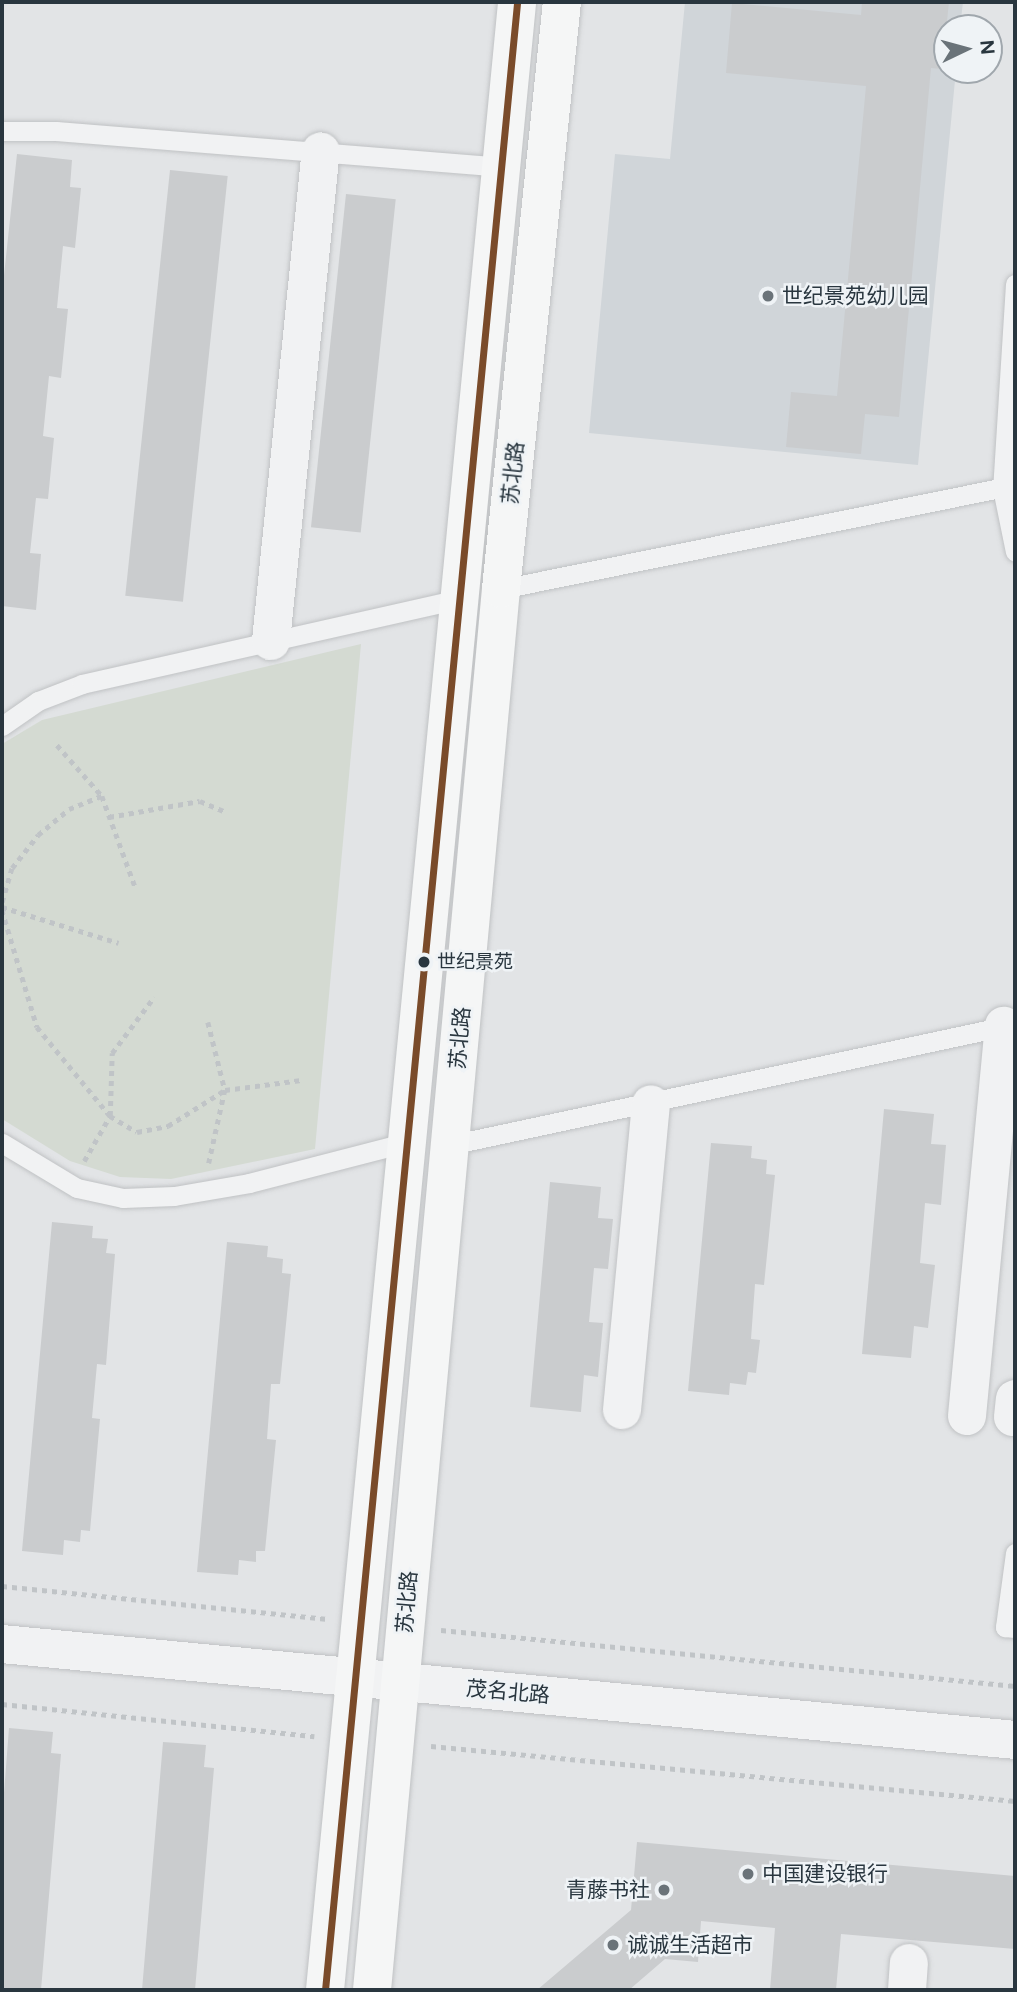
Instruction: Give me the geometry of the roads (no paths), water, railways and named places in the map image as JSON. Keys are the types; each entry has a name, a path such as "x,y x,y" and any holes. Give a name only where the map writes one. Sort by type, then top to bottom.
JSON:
{"main road":[{"name":"苏北路","path":"325,1990 404,1143 517,2"},
{"name":"苏北路","path":"372,1990 501,589 562,2"}],"street":[{"path":"271,641 321,152"},
{"path":"967,1416 1010,1025"},
{"path":"622,1410 651,1104"},
{"name":"茂名北路","path":"2,1644 1015,1740"}],"lane":[{"path":"2,131 501,167"},
{"path":"1015,284 1009,486 1015,552"},
{"path":"501,589 1009,486"},
{"path":"2,726 38,701 82,684 458,599"},
{"path":"450,1145 1010,1025"},
{"path":"2,1143 77,1188 123,1198 174,1196 249,1183 404,1143"},
{"path":"1015,1553 1005,1627 1015,1628"}],"place":[{"name":"世纪景苑幼儿园","path":"768,296"},
{"name":"世纪景苑","path":"424,962"},
{"name":"中国建设银行","path":"748,1874"},
{"name":"青藤书社","path":"664,1890"},
{"name":"诚诚生活超市","path":"613,1945"}]}
